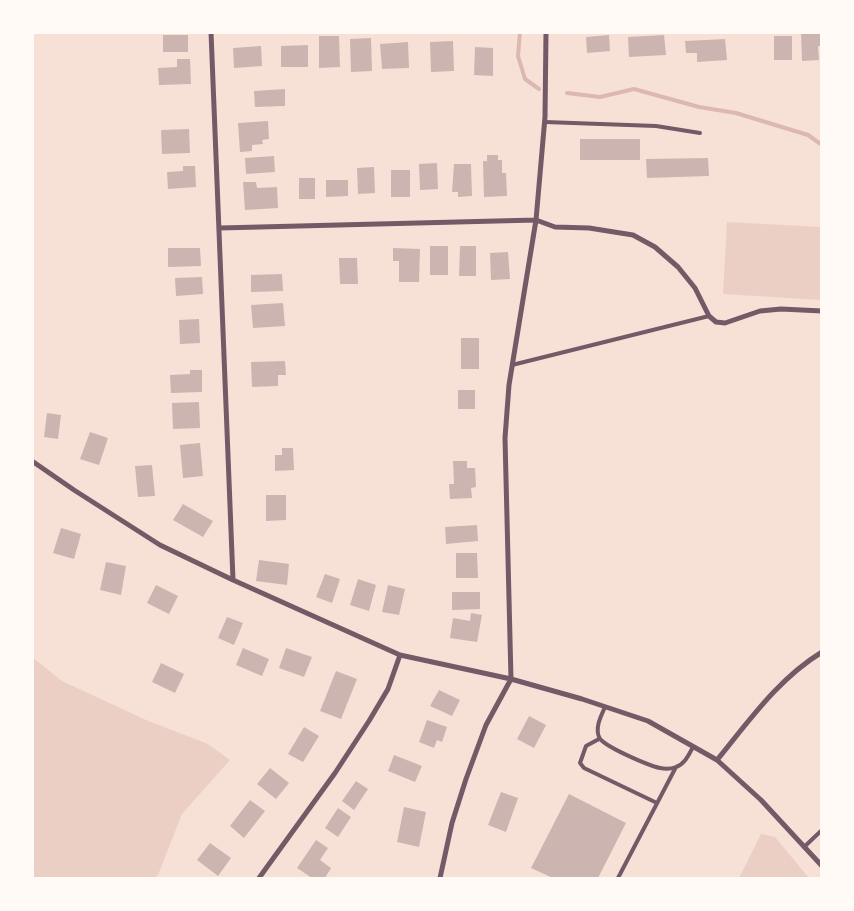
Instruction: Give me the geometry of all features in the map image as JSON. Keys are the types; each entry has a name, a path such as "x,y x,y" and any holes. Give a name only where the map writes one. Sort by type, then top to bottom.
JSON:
{"street":[{"path":"212,32 233,580"},
{"path":"440,878 452,823 466,778 486,725 511,679 505,438 509,385 536,220 545,122 546,32"},
{"path":"220,228 536,220 555,227 589,228 632,236 655,248 684,274 695,288 709,316 716,322 725,322 760,311 781,309 822,311"},
{"path":"32,461 160,544 233,580 400,655 511,679 648,722 718,760 761,800 822,866"},
{"path":"718,760 781,682 807,661 822,652"},
{"path":"259,878 330,781 370,721 388,689 400,655"}],"lane":[{"path":"545,122 656,126 700,133"},
{"path":"512,365 709,316"},
{"path":"605,707 599,721 598,731 599,738 606,744 663,769 676,767"},
{"path":"599,738 586,746 580,763 584,768 658,803"},
{"path":"618,878 676,767 686,758 693,747"},
{"path":"804,847 822,830"}],"shaded area":[{"path":"727,222 821,227 821,300 723,294"},
{"path":"32,657 62,681 146,720 208,744 230,760 182,814 158,875 154,878 33,878"},
{"path":"761,834 775,837 809,878 739,878"}],"building":[{"path":"801,32 822,32 822,46 818,46 819,60 802,61"},
{"path":"163,35 188,35 188,52 163,52"},
{"path":"609,35 610,51 587,53 586,37"},
{"path":"664,35 666,55 629,57 628,37"},
{"path":"319,36 339,36 340,67 319,68"},
{"path":"774,36 792,36 792,60 774,60"},
{"path":"371,38 372,71 351,72 350,39"},
{"path":"725,39 727,60 697,62 697,53 686,53 685,41"},
{"path":"453,41 454,71 431,72 430,42"},
{"path":"408,42 409,68 382,69 380,44"},
{"path":"308,45 308,67 281,67 281,46"},
{"path":"261,46 262,66 234,68 233,48"},
{"path":"475,47 493,48 493,76 474,75"},
{"path":"177,59 190,59 191,84 159,85 158,68 177,67"},
{"path":"285,89 285,106 255,107 254,91"},
{"path":"268,121 269,139 262,140 263,144 252,145 252,151 240,152 238,123"},
{"path":"189,129 190,153 162,154 161,130"},
{"path":"580,139 640,139 640,160 580,160"},
{"path":"487,155 498,155 498,160 502,160 502,173 506,173 507,196 484,197 483,161 487,161"},
{"path":"274,156 275,172 246,174 245,158"},
{"path":"708,158 709,176 647,178 646,159"},
{"path":"437,163 438,189 420,190 419,164"},
{"path":"454,164 471,164 472,196 458,197 458,192 452,192"},
{"path":"183,166 195,166 196,187 168,189 167,172 183,171"},
{"path":"374,167 375,193 358,194 357,168"},
{"path":"391,170 410,170 410,197 391,197"},
{"path":"299,178 315,178 315,199 299,199"},
{"path":"326,180 348,180 348,196 326,197"},
{"path":"243,182 256,182 257,188 277,187 278,208 245,210"},
{"path":"430,246 448,246 448,275 430,275"},
{"path":"460,246 476,246 476,276 459,276"},
{"path":"168,248 200,248 201,266 168,267"},
{"path":"393,248 420,249 419,282 399,282 399,261 393,261"},
{"path":"508,252 510,279 491,280 490,253"},
{"path":"339,258 357,258 358,284 340,284"},
{"path":"282,274 283,291 251,292 251,275"},
{"path":"202,277 203,294 176,296 175,278"},
{"path":"283,303 285,326 253,328 251,305"},
{"path":"199,319 200,343 180,344 179,320"},
{"path":"461,338 479,338 479,369 461,369"},
{"path":"285,361 286,375 278,375 278,386 252,387 251,362"},
{"path":"190,370 202,370 202,392 171,393 170,375 190,374"},
{"path":"458,390 475,390 475,409 458,409"},
{"path":"199,402 200,428 173,429 172,403"},
{"path":"47,413 61,415 58,439 44,437"},
{"path":"90,432 108,438 99,465 80,459"},
{"path":"200,443 203,476 183,478 180,445"},
{"path":"282,448 293,448 294,470 275,471 275,455 282,455"},
{"path":"453,461 467,461 467,468 475,468 476,487 471,488 472,498 450,499 449,484 454,484"},
{"path":"152,465 155,496 138,497 135,466"},
{"path":"266,495 286,495 286,520 266,521"},
{"path":"183,504 213,521 203,537 173,520"},
{"path":"477,525 478,541 446,544 445,527"},
{"path":"61,528 81,534 74,559 53,553"},
{"path":"456,553 477,553 478,578 456,578"},
{"path":"259,560 289,564 287,585 256,581"},
{"path":"106,562 126,566 121,595 100,590"},
{"path":"325,574 340,579 332,603 316,597"},
{"path":"358,579 376,585 369,611 350,605"},
{"path":"156,585 178,596 169,614 147,603"},
{"path":"388,585 405,589 399,615 382,612"},
{"path":"452,592 480,592 480,609 452,610"},
{"path":"471,613 482,615 477,642 450,638 453,618 470,621"},
{"path":"227,617 243,623 234,645 218,638"},
{"path":"243,648 269,659 262,676 236,665"},
{"path":"286,648 312,657 304,677 279,668"},
{"path":"161,663 184,674 175,693 152,682"},
{"path":"336,671 357,679 341,719 320,711"},
{"path":"439,690 460,700 452,716 430,706"},
{"path":"529,716 546,725 534,748 517,739"},
{"path":"427,720 447,727 442,742 437,740 434,748 419,742"},
{"path":"304,727 319,736 303,762 288,754"},
{"path":"394,755 422,766 415,782 388,771"},
{"path":"270,768 289,783 276,799 257,784"},
{"path":"356,781 368,789 354,810 342,801"},
{"path":"501,792 518,798 506,832 488,825"},
{"path":"569,794 626,823 598,878 553,878 531,868"},
{"path":"250,800 265,811 244,838 230,826"},
{"path":"404,807 426,812 419,847 397,842"},
{"path":"338,808 351,817 338,837 325,828"},
{"path":"316,840 328,848 320,860 331,868 325,878 312,878 297,868"},
{"path":"210,843 231,858 218,876 197,860"}],"waterway":[{"path":"520,32 518,56 525,79 539,89"},
{"path":"567,93 600,97 634,89 699,107 736,113 808,135 822,145"}]}
